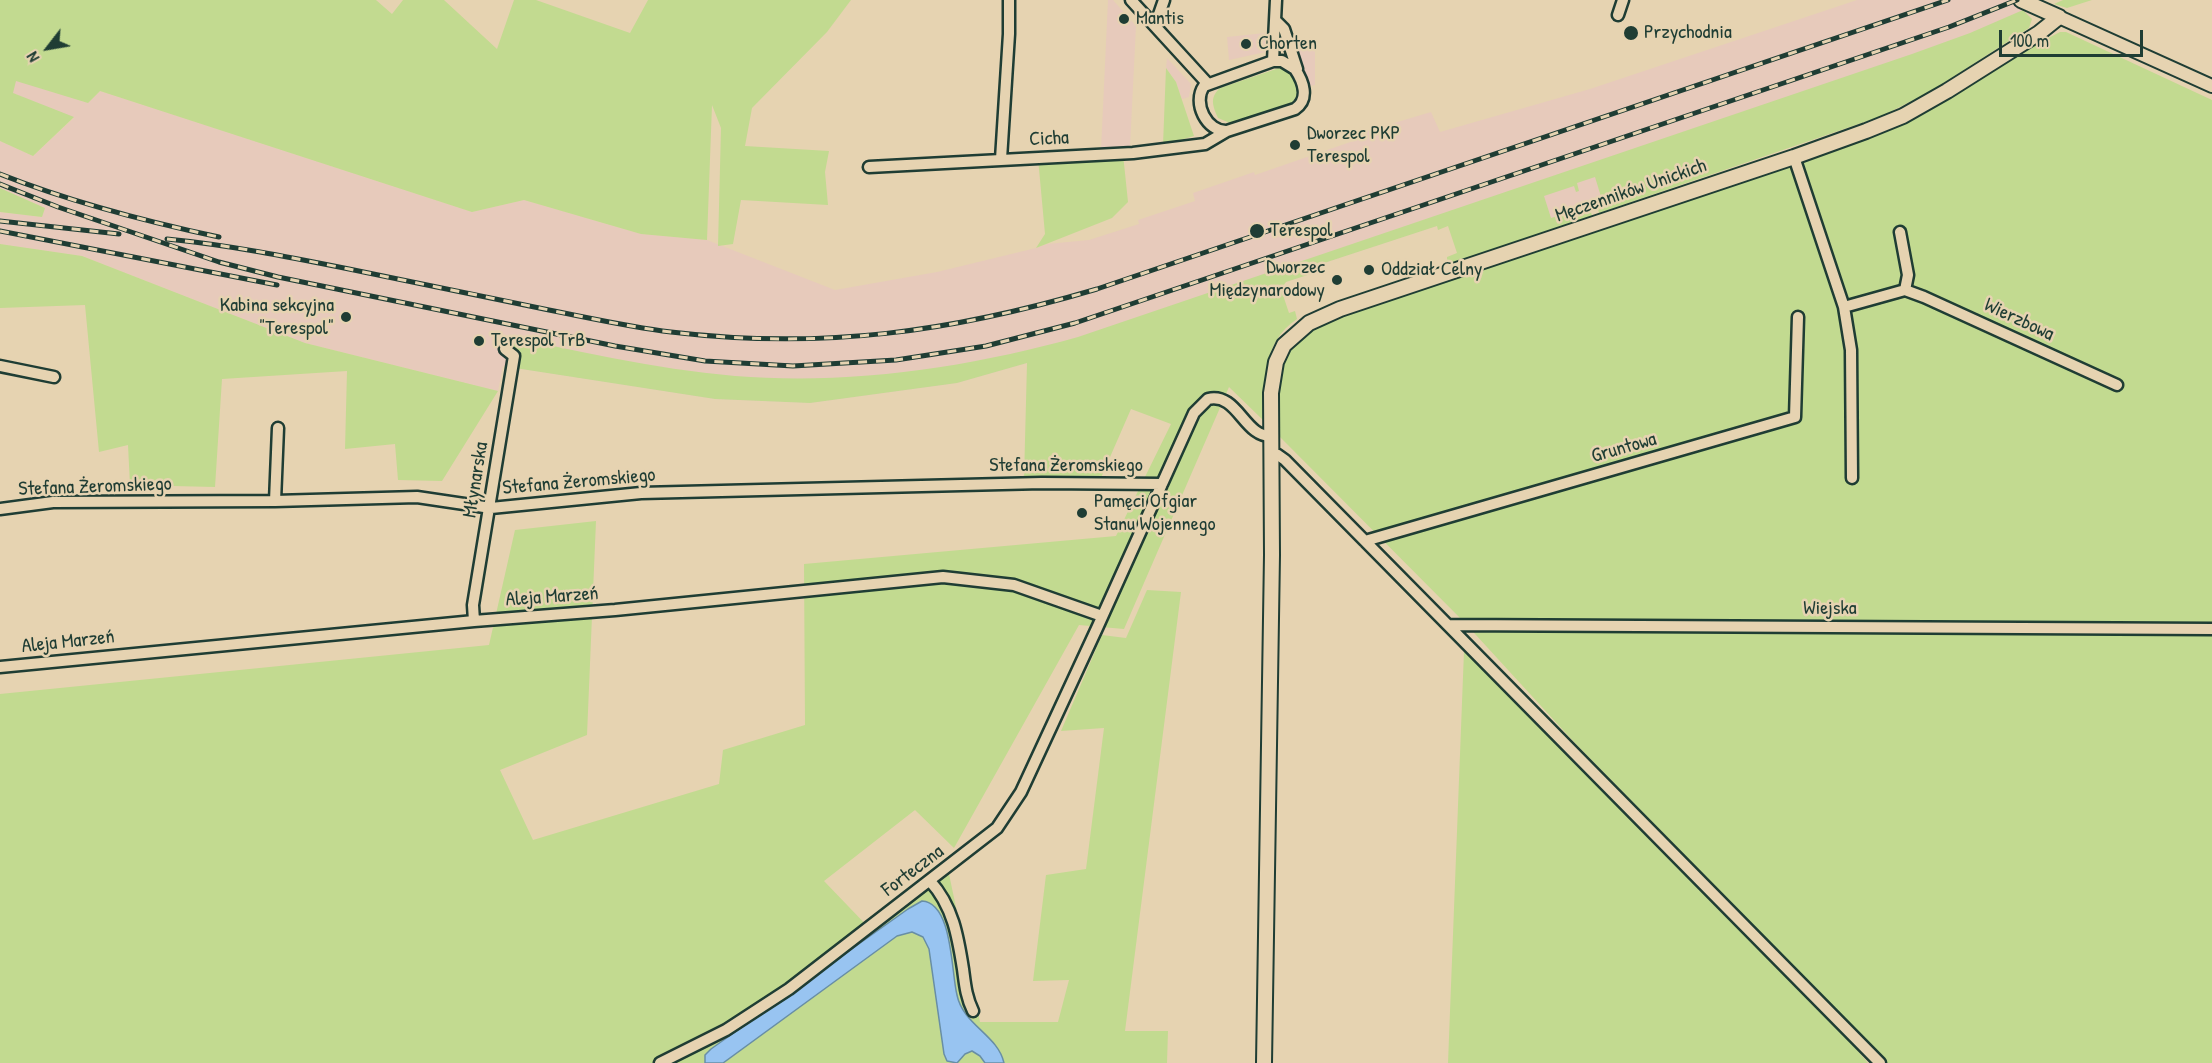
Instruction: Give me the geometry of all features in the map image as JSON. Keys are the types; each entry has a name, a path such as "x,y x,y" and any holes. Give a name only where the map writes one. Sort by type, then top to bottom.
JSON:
{"main road":[{"path":"2021,0 2059,17"},
{"name":"Męczenników Unickich","path":"1264,1063 1271,393 1276,362 1284,345 1318,317 1872,129 1918,108 2039,33 2059,17"}],"street":[{"path":"1001,159 1009,0"},
{"path":"1131,0 1207,83"},
{"path":"1155,26 1164,0"},
{"path":"1272,62 1276,0"},
{"path":"1618,15 1623,0"},
{"path":"2059,17 2212,86"},
{"name":"Cicha","path":"869,167 1133,153 1205,144 1227,131 1298,107 1303,101 1304,94 1284,29 1275,21"},
{"path":"1227,131 1215,129 1206,119 1199,96 1207,83 1272,62 1287,63 1298,73"},
{"path":"1794,157 1844,307 1851,350 1852,478"},
{"path":"1844,307 1905,290 1908,275 1900,232"},
{"name":"Wierzbowa","path":"1905,290 2117,385"},
{"name":"Gruntowa","path":"1365,540 1795,417 1798,317"},
{"name":"Młynarska","path":"474,621 473,605 514,356 506,349"},
{"path":"0,366 54,377"},
{"name":"Forteczna","path":"660,1063 726,1030 789,989 997,828 1021,792 1194,413 1208,399 1222,399 1232,405 1260,434 1272,432"},
{"path":"275,501 278,428"},
{"path":"1272,454 1285,460 1365,540 1880,1063"},
{"name":"Stefana Żeromskiego","path":"0,509 53,502 275,501 417,497 490,508 641,493 1042,483 1162,484"},
{"name":"Aleja Marzeń","path":"0,667 943,577 1014,585 1100,621"},
{"name":"Wiejska","path":"1448,625 2212,629"},
{"path":"930,881 948,906 958,936 967,999 973,1011"}],"shaded area":[{"path":"1108,0 1113,0 1136,26 1130,147 1101,150"},
{"path":"1857,0 2045,0 2024,10 2030,16 1612,205 1545,227 1533,194 1315,266 1317,272 1286,282 1279,291 957,383 810,403 715,399 503,366 498,391 305,343 82,256 0,244 0,212 42,217 45,208 0,188 0,141 33,156 74,118 12,93 16,80 88,103 100,91 472,212 524,200 641,234 707,240 835,290 937,272 1047,244 1089,240 1139,224 1138,220 1195,201 1193,193 1254,172 1255,175 1359,139 1364,132 1431,112 1440,132 1590,89"},
{"path":"1265,33 1265,52 1229,60 1227,37"},
{"path":"1315,42 1315,85 1309,86 1297,48"},
{"path":"1167,58 1191,84 1189,97 1182,99 1176,82 1166,68"}],"green space":[{"path":"0,0 376,0 392,14 403,0 444,0 497,49 514,0 536,0 630,33 648,0 851,0 827,32 752,108 745,146 829,151 825,172 828,205 741,200 733,244 718,246 721,128 712,105 707,240 641,234 524,200 472,212 100,91 88,103 16,81 13,93 74,117 33,156 0,141"},
{"path":"2063,0 2092,0 2067,8 2054,4"},
{"path":"2023,10 2032,19 2029,28 1931,91 1882,116 1599,213 1597,206 1602,200 1595,177 1577,183 1579,191 1576,192 1574,186 1544,196 1551,218 1584,208 1586,214 1591,212 1592,216 1447,264 1447,257 1457,253 1448,226 1438,230 1437,226 1315,266 1317,272 1286,282 1281,289 1289,313 1295,311 1297,319 1285,329 1271,352 1265,379 1265,422 1229,387 1124,629 1079,625 954,848 915,810 824,881 873,932 949,874 980,1022 1058,1022 1069,980 1033,981 1046,875 1086,869 1104,728 1061,731 1102,635 1126,638 1147,590 1181,592 1125,1031 1168,1031 1167,1063 0,1063 0,694 489,645 515,530 596,521 587,735 500,770 533,840 719,784 723,750 805,725 804,564 1116,536 1171,424 1131,409 1100,480 1024,479 1027,363 957,383 810,403 715,399 515,368 517,350 509,348 509,341 492,337 493,333 674,369 735,376 822,378 865,376 908,372 994,357 1078,337 1912,54 1970,33"},
{"path":"2060,32 2066,32 2212,100 2212,1063 1885,1063 1865,1039 1574,742 1465,623 1278,435 1280,371 1289,348 1297,338 1321,322 1928,109 2025,50"},
{"path":"1166,68 1176,82 1194,136 1163,145"},
{"path":"1279,68 1289,70 1293,75 1299,92 1292,103 1230,123 1218,118 1213,99 1220,88"},
{"path":"1123,154 1128,202 1112,218 1036,248 1045,234 1038,158"},
{"path":"0,188 45,208 42,217 0,212"},
{"path":"0,244 82,256 305,343 498,391 442,481 398,480 395,444 345,449 347,371 222,379 215,487 130,485 128,445 99,452 85,305 0,308"},
{"path":"1464,651 1856,1049 1868,1063 1448,1063"}],"water":[{"path":"922,901 932,905 940,913 945,926 960,1005 995,1045 1004,1063 985,1063 972,1051 965,1054 957,1063 947,1061 944,1054 929,949 923,937 912,932 897,936 723,1063 705,1063 705,1055 711,1049"}],"railway":[{"path":"167,239 281,256 640,328 727,337 781,339 834,338 886,333 990,316 1097,289 1948,0"},
{"path":"0,184 58,207 219,262 278,277 615,346 705,361 793,366 896,360 986,346 1075,323 1949,27 2017,0"},
{"path":"0,174 108,210 219,237"},
{"path":"0,221 119,234"},
{"path":"0,231 277,285"}],"place":[{"name":"Mantis","path":"1124,19"},
{"name":"Przychodnia","path":"1631,33"},
{"name":"Chorten","path":"1246,44"},
{"name":"Dworzec PKP Terespol","path":"1295,145"},
{"name":"Terespol","path":"1257,231"},
{"name":"Oddział Celny","path":"1369,270"},
{"name":"Dworzec Międzynarodowy","path":"1337,280"},
{"name":"Kabina sekcyjna \"Terespol\"","path":"346,317"},
{"name":"Terespol TrB","path":"479,341"},
{"name":"Pamęci Ofgiar Stanu Wojennego","path":"1082,513"}]}
